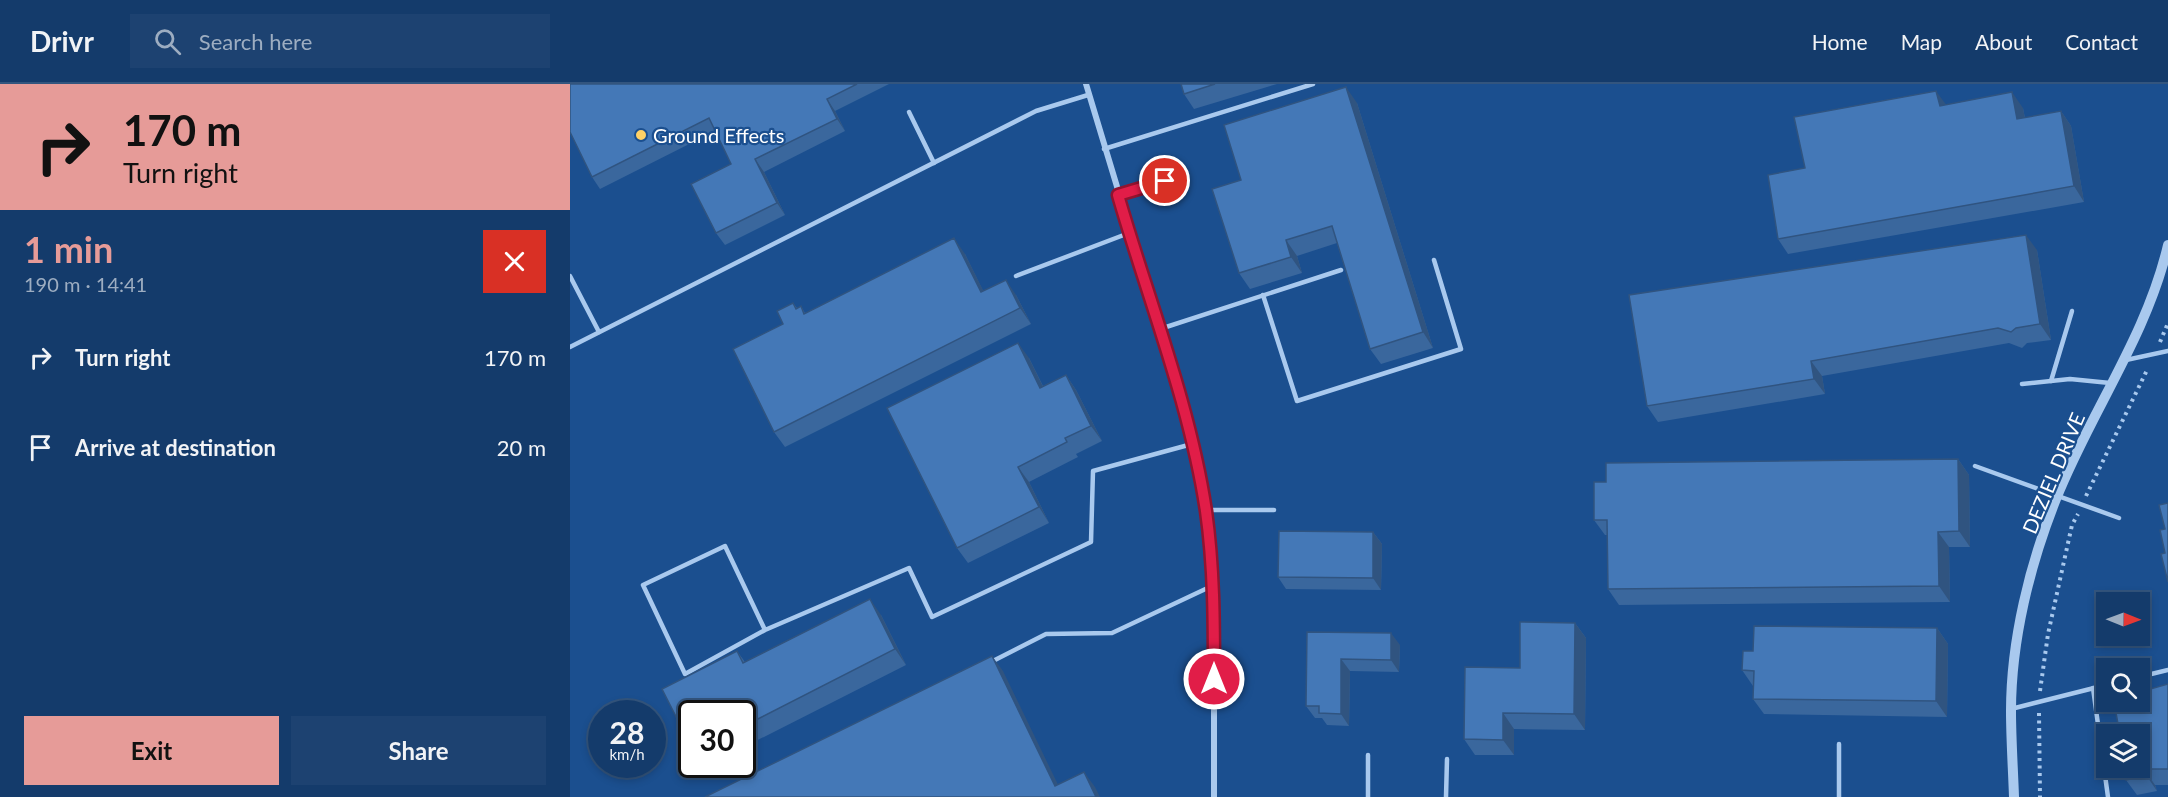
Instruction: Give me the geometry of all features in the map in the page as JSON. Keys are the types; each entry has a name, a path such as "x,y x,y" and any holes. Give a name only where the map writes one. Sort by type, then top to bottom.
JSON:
{"street":[{"path":"1086,84 1129,233 1160,329 1192,444 1206,510 1214,585 1214,797"},
{"name":"DEZIEL DRIVE","path":"2014,797 2011,709 2018,634 2033,566 2057,498 2141,322 2168,245"}],"lane":[{"path":"1104,149 1313,84"},
{"path":"570,347 1036,111 1088,95"},
{"path":"909,112 934,163"},
{"path":"1118,195 1165,181"},
{"path":"1017,276 1129,233"},
{"path":"1263,295 1297,401 1461,350 1434,260"},
{"path":"1160,329 1341,270"},
{"path":"570,276 599,332"},
{"path":"2051,381 2072,311"},
{"path":"2123,361 2168,351"},
{"path":"2022,384 2070,379 2112,383"},
{"path":"765,630 725,546 643,585 685,674 765,630 909,568 932,617 1091,542 1093,471 1192,444"},
{"path":"1975,466 2057,498 2120,518"},
{"path":"1206,510 1274,510"},
{"path":"984,666 1046,634 1112,633 1214,585"},
{"path":"2150,674 2168,670"},
{"path":"2011,709 2096,687"},
{"path":"2093,688 2108,797"},
{"path":"1839,744 1839,797"},
{"path":"1368,755 1368,797"},
{"path":"1446,797 1447,759"}],"path":[{"path":"2088,494 2145,373"},
{"path":"2040,682 2072,525"},
{"path":"2039,719 2040,797"}],"building":[{"name":"Ground Effects","path":"570,84 857,84 827,99 837,119 755,159 777,203 716,233 691,184 731,164 709,118 592,177 570,132"},
{"path":"1181,84 1215,84 1184,94"},
{"path":"1346,87 1423,332 1370,349 1332,226 1286,240 1291,257 1239,273 1212,189 1241,180 1224,125"},
{"path":"1936,91 1940,106 2012,92 2017,119 2061,111 2074,186 1778,239 1768,175 1805,168 1794,117"},
{"path":"2026,235 2040,324 2016,328 2011,332 1998,328 1811,361 1814,379 1647,406 1629,295"},
{"path":"954,238 981,292 1006,280 1020,308 774,432 733,349 783,324 777,311 793,303 796,309 801,306 804,314"},
{"path":"1018,343 1040,388 1066,375 1091,426 1065,438 1067,442 1018,467 1039,507 957,548 887,408"},
{"path":"1958,459 1959,531 1938,532 1939,586 1608,589 1607,520 1594,520 1594,482 1606,482 1606,463"},
{"path":"2168,503 2168,582 2161,554 2165,553 2160,530 2165,529 2159,505"},
{"path":"1279,531 1373,532 1373,578 1278,577"},
{"path":"870,599 895,649 756,720 756,700 678,700 678,720 662,689 737,651 743,663"},
{"path":"1520,622 1575,623 1574,714 1503,713 1503,740 1464,739 1465,667 1520,668"},
{"path":"1754,626 1937,628 1936,701 1753,699 1754,671 1742,670 1743,651 1753,651"},
{"path":"1307,632 1391,633 1391,660 1341,659 1341,714 1319,713 1319,706 1306,706"},
{"path":"992,656 1055,786 1084,772 1096,797 705,797 744,778 756,778 756,772"},
{"path":"2168,684 2168,769 2150,769 2150,724 2118,724 2116,712 2150,712 2150,689"}],"place":[{"name":"Ground Effects","path":"641,135"}],"route":[{"path":"1165,181 1118,195 1160,329 1192,444 1206,510 1214,585 1214,679"}]}
